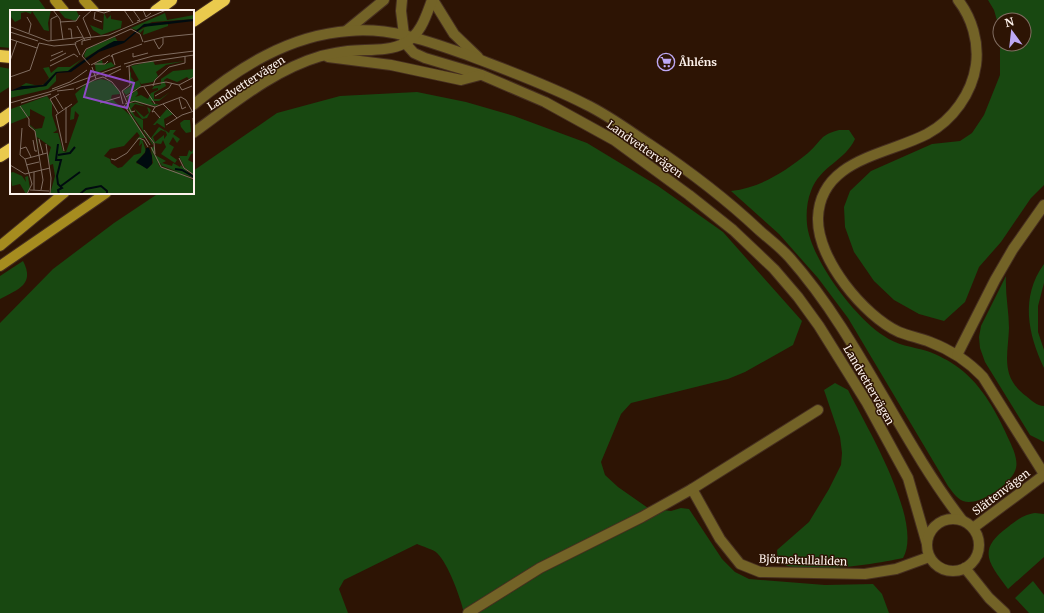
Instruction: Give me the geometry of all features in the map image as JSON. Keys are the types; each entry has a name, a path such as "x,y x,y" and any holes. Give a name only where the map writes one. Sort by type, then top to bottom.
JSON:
{"highway":[{"path":"194,21 224,0"},
{"path":"156,10 170,1"},
{"path":"0,56 10,57"},
{"path":"0,121 10,114"},
{"path":"0,156 10,150"}],"main road":[{"path":"84,0 93,10"},
{"path":"56,1 63,10"},
{"path":"0,246 63,194"},
{"path":"0,266 105,194"}],"street":[{"path":"346,31 384,0"},
{"path":"402,0 401,11 404,39 414,53 425,58 482,75"},
{"path":"322,56 348,51 381,50 404,39 414,37 419,30 432,0"},
{"path":"432,0 454,34 485,62"},
{"path":"958,0 970,22 976,45 977,57 975,75 967,95 949,117 928,133 862,159 835,178 825,191 820,205 818,218 819,229 827,255 835,269 868,310 881,322 899,332 929,342 957,355 972,365 983,377 1044,474"},
{"name":"Landvettervägen","path":"230,77 260,57 314,37 346,31 368,30 404,39"},
{"name":"Landvettervägen","path":"414,37 544,84 588,105 624,128 729,202 787,256 809,282 851,342 942,495 962,520"},
{"name":"Landvettervägen","path":"194,130 275,76 297,64 322,56 348,61 391,65 461,80 482,75 545,102 614,140 690,195 733,230 774,269 798,297 820,326 867,403 908,478 927,544"},
{"path":"194,95 230,77"},
{"path":"194,104 230,77"},
{"path":"957,355 995,280 1013,249 1044,205"},
{"path":"468,613 540,568 692,490 818,410"},
{"name":"Slättenvägen","path":"973,528 1044,474"},
{"name":"Björnekullaliden","path":"692,490 720,539 740,564 760,572 865,574 896,569 930,556"},
{"path":"949,519 962,520 973,528 979,540 978,550 972,562 965,568 955,571 945,570 936,565 930,556 927,544 931,531 940,522 949,519"},
{"path":"965,568 989,598 1005,613"}],"green space":[{"path":"0,0 39,0 46,10 10,10 10,48 0,47"},
{"path":"988,0 1044,0 1044,185 1031,198 1001,242 979,267 965,302 944,321 919,314 894,300 874,281 854,252 845,227 844,207 850,191 871,171 932,144 960,141 972,133 984,115 1000,75 1000,52 1032,52 1032,12 995,12"},
{"path":"0,67 10,69 10,87 0,93"},
{"path":"417,92 466,102 514,116 587,143 658,186 723,232 802,321 793,345 745,372 728,379 631,403 621,414 601,462 605,475 618,487 648,508 671,511 681,508 689,509 722,559 735,572 749,579 825,585 873,584 882,594 889,613 464,613 454,582 441,558 437,553 417,544 344,580 339,589 348,613 0,613 0,323 53,269 114,223 158,194 194,194 194,170 277,113 340,96"},
{"path":"839,130 849,130 855,139 851,147 826,169 815,182 808,203 807,224 810,238 825,270 836,286 860,316 872,327 894,342 927,351 952,363 968,375 983,392 1012,445 1016,456 1016,468 1012,477 1000,488 992,494 977,501 963,501 954,494 948,486 848,318 818,278 779,234 731,191 753,186 772,178 813,149 824,136"},
{"path":"23,261 27,275 23,285 19,289 0,299 0,276"},
{"path":"1044,264 1044,283 1038,306 1038,332 1044,350 1044,368 1038,355 1031,329 1029,302 1036,277"},
{"path":"1006,276 1009,322 1007,365 1012,381 1018,388 1034,402 1044,406 1044,442 1030,435 985,362 980,348 979,337 981,326"},
{"path":"835,383 848,390 879,449 900,499 906,522 907,542 903,558 839,568 803,568 789,566 778,562 777,550 809,522 829,489 841,465 842,453 840,437 824,390"},
{"path":"1035,513 1044,514 1044,557 1008,589 991,564 989,550 998,535 1017,520"},
{"path":"1033,581 1044,595 1044,613 1029,613 1015,598"}],"place":[{"name":"Åhléns","path":"666,62"}]}
